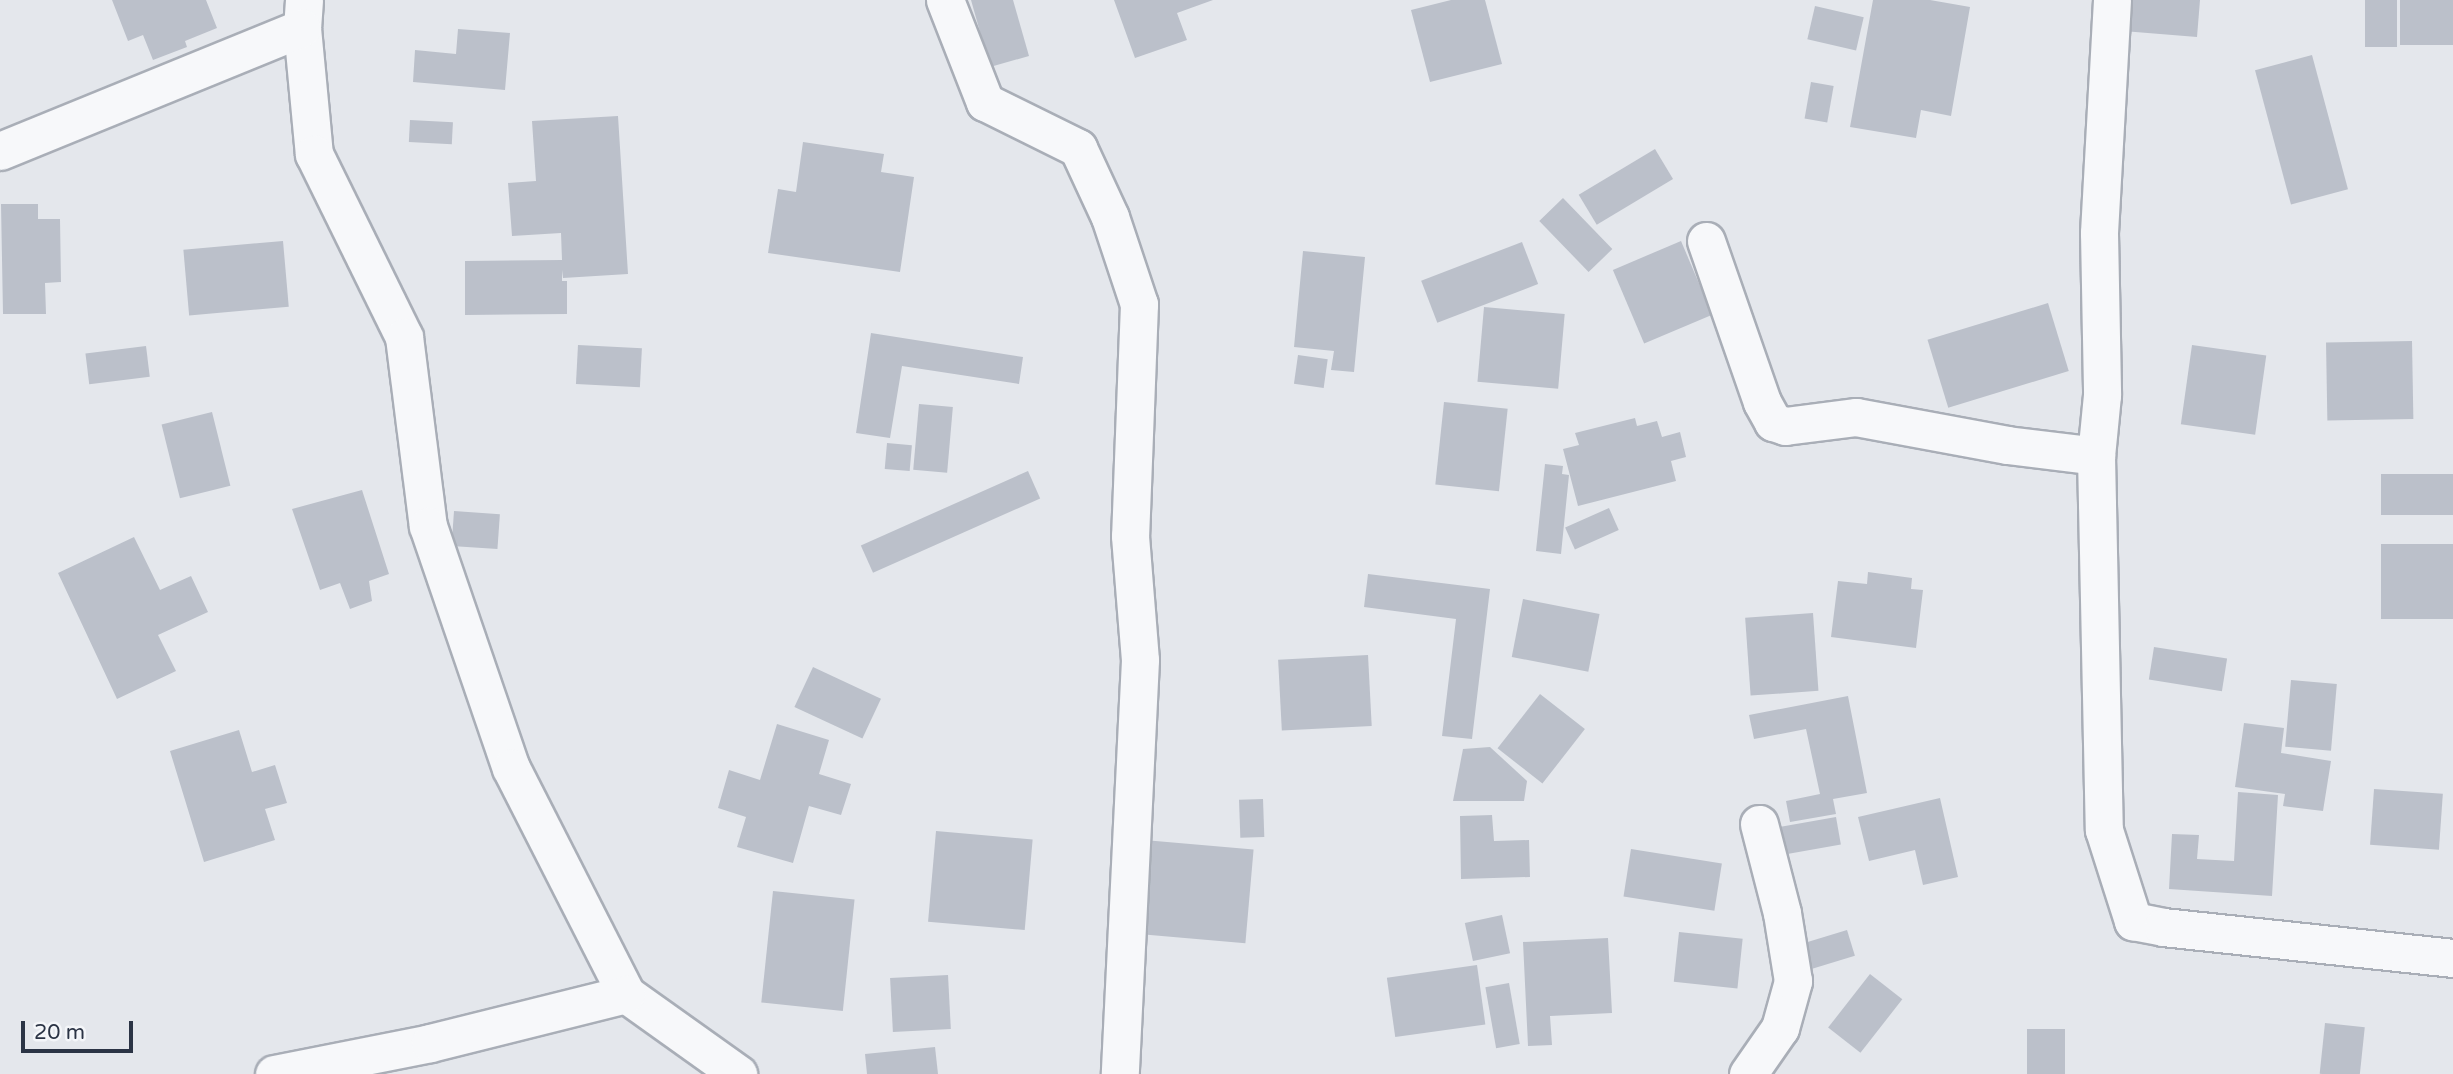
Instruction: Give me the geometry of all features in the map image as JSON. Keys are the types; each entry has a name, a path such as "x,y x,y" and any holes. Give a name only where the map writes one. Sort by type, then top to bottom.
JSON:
{"street":[{"path":"945,0 985,102 1079,148 1110,217 1139,304 1130,536 1140,660 1120,1074"},
{"path":"2112,0 2099,233 2102,395 2096,456 2104,830 2133,921 2163,927 2453,958"},
{"path":"0,151 303,14 314,154 404,337 428,526 511,768 626,994 738,1074"},
{"path":"1706,241 1762,402 1773,422 1785,426 1856,417 2007,445 2096,456"},
{"path":"1748,1074 1780,1028 1793,981 1782,913 1759,824"},
{"path":"274,1074 430,1043 626,994"}],"building":[{"path":"112,0 206,0 217,28 185,41 187,47 153,60 143,35 128,41"},
{"path":"971,0 1013,0 1029,56 990,67"},
{"path":"1114,0 1213,0 1177,13 1187,40 1135,58"},
{"path":"1451,0 1485,0 1502,64 1430,82 1411,10"},
{"path":"1873,0 1930,0 1970,7 1951,116 1921,110 1916,138 1850,127"},
{"path":"2126,0 2200,0 2197,37 2123,31"},
{"path":"2365,0 2397,0 2397,47 2365,47"},
{"path":"2400,0 2453,0 2453,45 2400,45"},
{"path":"1815,6 1864,17 1856,50 1807,39"},
{"path":"458,29 510,33 505,90 413,82 415,50 456,54"},
{"path":"2312,55 2348,189 2291,205 2255,70"},
{"path":"1811,82 1834,86 1827,122 1805,118"},
{"path":"618,116 628,274 563,278 562,270 562,281 567,281 567,314 465,315 465,261 562,260 561,233 512,236 508,183 536,181 532,121"},
{"path":"410,120 453,122 452,144 409,142"},
{"path":"803,142 884,154 881,172 914,177 900,272 768,253 778,189 796,192"},
{"path":"1655,149 1673,179 1597,225 1579,195"},
{"path":"1563,198 1612,249 1589,272 1539,221"},
{"path":"1,204 38,204 38,219 60,219 61,282 45,283 46,314 3,314"},
{"path":"283,241 289,307 189,315 183,250"},
{"path":"1681,241 1712,315 1644,344 1613,270"},
{"path":"1522,242 1538,284 1437,323 1421,281"},
{"path":"1303,251 1365,257 1354,372 1331,370 1334,351 1294,347"},
{"path":"2048,303 2069,371 1948,408 1928,340"},
{"path":"1484,307 1565,314 1558,389 1477,382"},
{"path":"871,333 1023,357 1019,384 902,366 890,438 856,433"},
{"path":"2412,341 2413,419 2327,420 2326,343"},
{"path":"578,345 642,348 640,387 576,384"},
{"path":"2192,345 2266,355 2255,435 2181,424"},
{"path":"146,346 150,377 89,384 85,353"},
{"path":"1298,355 1328,359 1324,388 1294,384"},
{"path":"1444,402 1508,409 1499,491 1435,485"},
{"path":"919,404 953,407 947,473 913,470"},
{"path":"212,412 230,486 180,498 162,425"},
{"path":"1635,418 1637,426 1657,421 1662,437 1680,432 1686,457 1671,461 1676,481 1578,506 1563,449 1579,445 1575,433"},
{"path":"887,443 912,445 910,471 885,469"},
{"path":"1545,464 1563,466 1562,474 1569,475 1561,554 1536,551"},
{"path":"1028,471 1040,498 873,573 861,545"},
{"path":"2381,474 2453,474 2453,515 2381,515"},
{"path":"362,490 389,574 369,581 372,601 350,609 340,583 320,590 292,509"},
{"path":"1609,508 1619,530 1575,549 1565,528"},
{"path":"454,511 500,514 497,549 452,546"},
{"path":"134,537 160,590 191,576 208,612 158,635 176,671 117,699 58,573"},
{"path":"2381,544 2453,544 2453,619 2381,619"},
{"path":"1868,572 1912,578 1911,589 1923,590 1916,648 1831,637 1838,581 1867,584"},
{"path":"1368,574 1490,589 1472,739 1442,736 1456,619 1364,607"},
{"path":"1523,599 1600,614 1588,672 1512,657"},
{"path":"1813,613 1818,691 1751,696 1745,618"},
{"path":"2154,647 2227,659 2222,691 2149,680"},
{"path":"1368,655 1372,726 1282,731 1278,660"},
{"path":"813,667 881,699 862,739 794,707"},
{"path":"2291,680 2337,684 2331,751 2285,747"},
{"path":"1540,694 1585,729 1542,783 1498,748"},
{"path":"1848,696 1867,793 1833,799 1836,814 1790,822 1786,801 1820,794 1806,729 1754,739 1749,715"},
{"path":"2244,723 2284,728 2281,753 2331,761 2323,811 2283,806 2285,794 2235,787"},
{"path":"777,724 829,740 819,774 851,784 841,815 809,806 793,863 737,847 746,817 718,808 729,770 760,780"},
{"path":"239,730 252,772 275,765 287,803 265,809 275,840 204,862 170,751"},
{"path":"1490,747 1527,781 1524,801 1453,801 1463,749"},
{"path":"2374,789 2443,794 2439,850 2370,845"},
{"path":"2238,792 2278,795 2272,896 2169,889 2172,834 2199,835 2197,859 2234,861"},
{"path":"1940,798 1958,877 1923,885 1915,850 1869,861 1858,817"},
{"path":"1263,799 1264,837 1240,838 1239,800"},
{"path":"1492,815 1494,841 1529,840 1530,877 1461,879 1460,816"},
{"path":"1836,817 1841,845 1782,855 1777,827"},
{"path":"936,831 1033,839 1025,930 928,922"},
{"path":"1144,840 1254,850 1245,943 1136,934"},
{"path":"1631,849 1722,863 1714,911 1623,896"},
{"path":"773,891 855,900 843,1011 761,1002"},
{"path":"1502,915 1510,953 1473,961 1465,923"},
{"path":"1847,930 1855,956 1809,970 1801,944"},
{"path":"1679,932 1743,939 1737,988 1674,982"},
{"path":"1608,938 1612,1013 1550,1016 1552,1045 1528,1046 1523,942"},
{"path":"1477,965 1485,1024 1395,1037 1387,978"},
{"path":"1870,974 1902,999 1860,1053 1828,1028"},
{"path":"948,975 951,1029 893,1032 890,978"},
{"path":"1509,983 1520,1044 1496,1048 1485,987"},
{"path":"2325,1023 2365,1027 2360,1074 2320,1074"},
{"path":"2027,1029 2065,1029 2065,1074 2027,1074"},
{"path":"935,1047 938,1074 867,1074 865,1054"}]}
